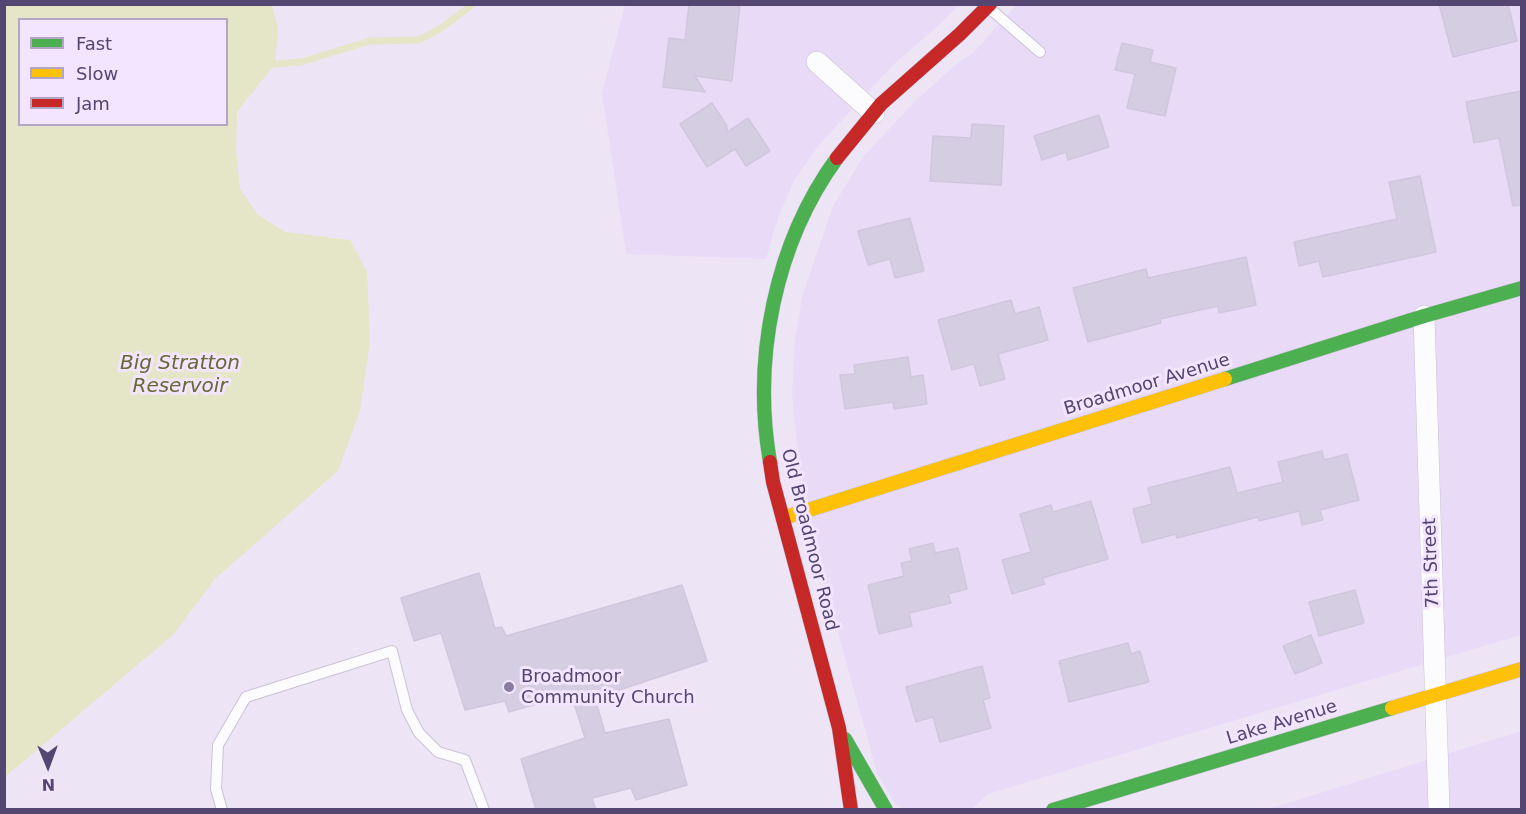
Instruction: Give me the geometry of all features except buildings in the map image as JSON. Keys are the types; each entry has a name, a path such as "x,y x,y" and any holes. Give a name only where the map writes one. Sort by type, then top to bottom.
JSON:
{"street":[{"name":"Old Broadmoor Road","path":"850,810 839,728 768,454 763,407 764,368 769,329 778,287 793,238 813,193 874,113 989,6"},
{"path":"817,62 874,113"},
{"name":"Broadmoor Avenue","path":"783,518 1424,316 1521,288"},
{"name":"7th Street","path":"1424,316 1437,695 1438,810"},
{"name":"Lake Avenue","path":"1053,810 1521,669"},
{"name":"Old Broadmoor Road","path":"839,728 886,810"}],"lane":[{"path":"989,6 1040,52"},
{"path":"222,810 216,789 218,745 246,697 392,651 407,710 419,733 438,752 465,760 484,810"}],"shaded area":[{"path":"625,5 959,5 894,64 819,145 795,179 779,215 766,259 626,254 602,93"},
{"path":"1016,5 1521,5 1521,635 988,794 972,809 904,809 895,804 877,773 814,547 799,462 792,394 795,341 802,296 833,206 863,157 915,101 959,62 974,52"},
{"path":"1521,731 1521,809 1268,809"}],"water":[{"name":"Big Stratton Reservoir","path":"5,4 272,5 278,28 275,64 237,112 236,151 240,189 258,215 286,232 350,240 367,272 370,341 360,411 338,471 215,579 174,634 5,777"}],"waterway":[{"path":"275,64 301,62 370,41 419,40 440,29 473,4"}],"traffic: fast":[{"path":"770,462 765,423 764,383 767,343 774,303 784,264 798,227 816,191 837,158"},
{"path":"1225,379 1424,316 1522,288"},
{"path":"1053,810 1392,708"},
{"path":"845,739 886,810"}],"traffic: slow":[{"path":"783,518 1225,379"},
{"path":"1392,708 1522,669"}],"traffic: jam":[{"path":"837,158 881,104 960,34 990,4"},
{"path":"770,462 773,482 839,728 851,810"}],"place":[{"name":"Broadmoor Community Church","path":"509,687"}]}
